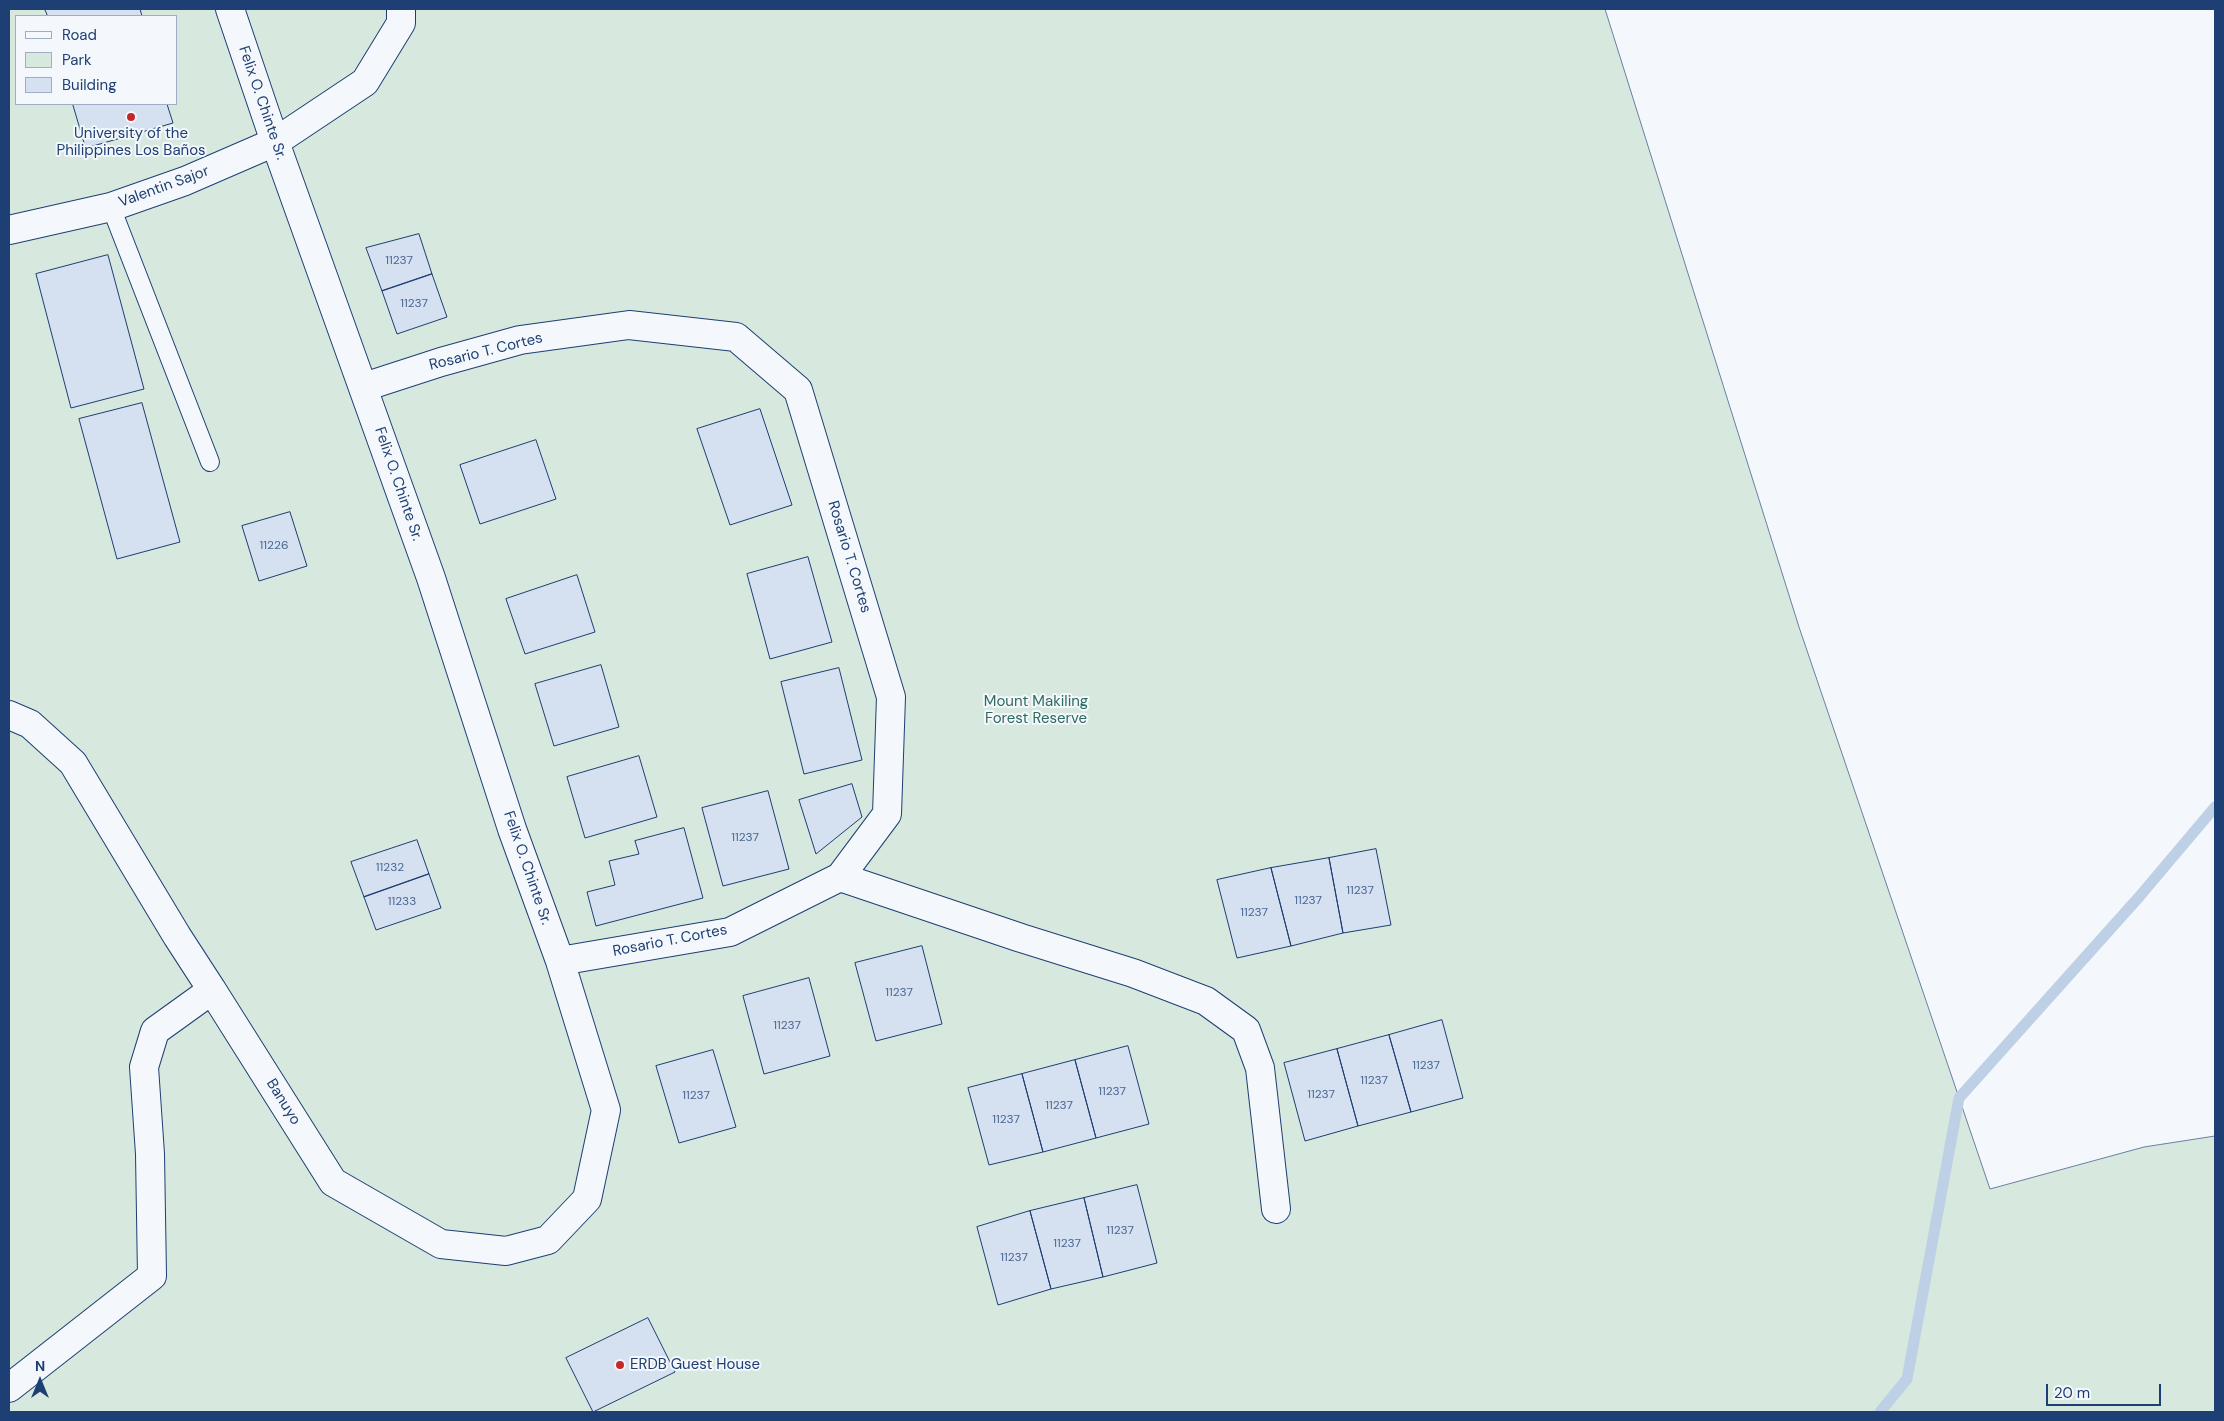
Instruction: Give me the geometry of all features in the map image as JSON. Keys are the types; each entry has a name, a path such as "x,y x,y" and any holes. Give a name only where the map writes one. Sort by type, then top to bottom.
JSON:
{"street":[{"name":"Felix O. Chinte Sr.","path":"230,9 275,142 431,578 512,830 560,961"},
{"name":"Valentin Sajor","path":"9,230 111,206 185,181 275,142 365,82 401,23 401,9"},
{"name":"Rosario T. Cortes","path":"364,387 441,362 520,340 629,324 736,337 798,390 891,697 887,814 840,877 730,932 560,961"},
{"name":"Banuyo","path":"9,715 30,724 74,764 177,936 334,1182 440,1244 506,1251 548,1240 587,1199 606,1110 560,961"},
{"path":"840,877 1132,973 1206,1001 1246,1030 1260,1068 1276,1209"},
{"path":"9,1388 152,1276 150,1154 144,1067 155,1031 212,990"}],"lane":[{"path":"111,206 210,462"}],"green space":[{"name":"Mount Makiling Forest Reserve","path":"9,9 1605,9 1799,627 1990,1189 2144,1147 2215,1136 2215,1412 9,1412"}],"building":[{"path":"45,9 140,9 142,15 48,15"},
{"path":"73,105 167,105 173,123 86,148"},
{"path":"419,234 432,274 382,291 366,248"},
{"path":"108,255 144,389 71,408 36,274"},
{"path":"432,274 447,317 397,334 382,291"},
{"path":"142,403 180,542 117,559 79,419"},
{"path":"760,409 792,505 730,525 697,429"},
{"path":"536,440 556,499 480,524 460,465"},
{"path":"290,512 307,566 259,581 242,526"},
{"path":"808,557 832,642 770,659 747,574"},
{"path":"577,575 595,632 525,654 506,599"},
{"path":"601,665 619,727 554,746 535,684"},
{"path":"839,668 862,760 804,774 781,682"},
{"path":"639,756 657,817 585,838 567,777"},
{"path":"852,784 862,817 816,854 799,800"},
{"path":"768,791 789,869 723,886 702,808"},
{"path":"684,828 703,898 596,926 587,892 615,885 609,861 639,854 635,841"},
{"path":"417,840 429,874 364,897 351,862"},
{"path":"1376,849 1391,925 1343,933 1329,858"},
{"path":"1329,858 1343,933 1291,946 1271,868"},
{"path":"1271,868 1291,946 1237,958 1217,880"},
{"path":"429,874 441,908 376,930 364,897"},
{"path":"922,946 942,1024 876,1041 855,963"},
{"path":"809,978 830,1056 764,1074 743,996"},
{"path":"1442,1020 1463,1098 1411,1112 1389,1035"},
{"path":"1389,1035 1411,1112 1358,1126 1337,1049"},
{"path":"1128,1046 1149,1124 1096,1138 1075,1060"},
{"path":"1337,1049 1358,1126 1305,1141 1284,1063"},
{"path":"713,1050 736,1127 679,1143 656,1066"},
{"path":"1075,1060 1096,1138 1043,1152 1022,1074"},
{"path":"1022,1074 1043,1152 989,1165 968,1088"},
{"path":"1137,1185 1157,1263 1103,1277 1084,1198"},
{"path":"1084,1198 1103,1277 1051,1289 1030,1211"},
{"path":"1030,1211 1051,1289 998,1305 977,1227"},
{"name":"ERDB Guest House","path":"648,1318 675,1372 593,1412 566,1358"}],"waterway":[{"path":"1880,1412 1907,1379 1959,1098 2139,897 2215,807"}],"place":[{"name":"University of the Philippines Los Baños","path":"131,117"},
{"name":"ERDB Guest House","path":"620,1365"}]}
